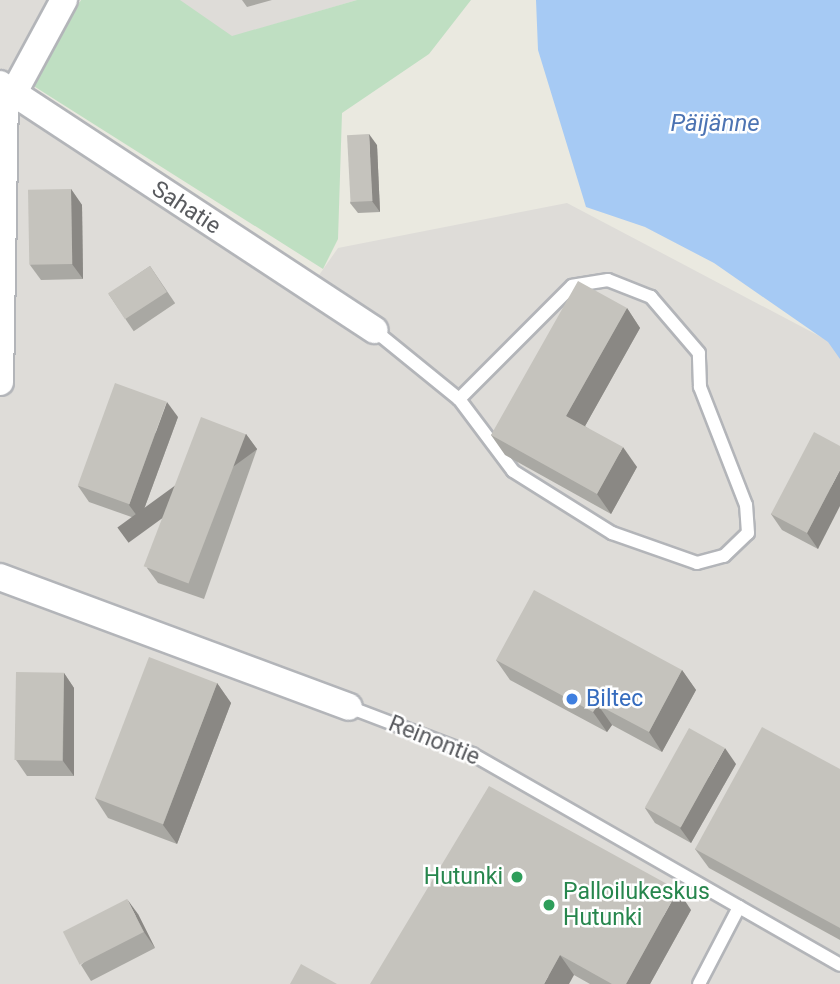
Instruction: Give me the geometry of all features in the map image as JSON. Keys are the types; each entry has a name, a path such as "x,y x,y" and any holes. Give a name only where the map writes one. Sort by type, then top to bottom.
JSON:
{"street":[{"path":"0,382 5,87 64,0"},
{"name":"Sahatie","path":"5,87 374,330"},
{"name":"Reinontie","path":"0,577 349,707"}],"lane":[{"path":"374,330 458,399 513,471 612,533 698,563 724,556 748,533 746,505 700,387 699,353 651,297 608,280 572,286 458,399"},
{"name":"Reinontie","path":"349,707 472,754 840,965"},
{"path":"696,983 739,907"}],"shaded area":[{"path":"0,0 61,0 6,91 310,288 338,248 567,203 840,347 840,984 0,984"},
{"path":"177,0 357,0 228,38"}],"green space":[{"path":"81,0 180,0 232,36 357,0 471,0 429,54 342,113 338,239 323,269 32,85"}],"water":[{"name":"Päijänne","path":"536,0 840,0 840,359 828,342 714,263 645,227 586,207 538,50"}],"building":[{"path":"369,134 373,201 351,202 347,135"},
{"path":"71,189 72,264 29,265 28,190"},
{"path":"150,266 167,292 125,319 108,293"},
{"path":"578,281 627,308 566,416 623,447 597,494 491,435"},
{"path":"115,383 167,402 129,504 78,485"},
{"path":"201,417 246,434 188,584 144,566"},
{"path":"814,432 840,446 840,470 807,533 771,514"},
{"path":"534,590 682,670 649,732 598,705 593,712 496,660"},
{"path":"149,657 217,683 163,824 95,798"},
{"path":"16,672 64,673 62,761 14,760"},
{"path":"762,727 840,769 840,928 695,849"},
{"path":"689,728 725,748 681,827 645,808"},
{"path":"489,786 678,890 626,984 612,984 560,955 544,984 370,984"},
{"path":"127,899 144,932 80,965 63,932"},
{"path":"301,964 337,984 290,984"}],"place":[{"name":"Biltec","path":"572,699"},
{"name":"Hutunki","path":"517,877"},
{"name":"Palloilukeskus Hutunki","path":"549,905"}]}
